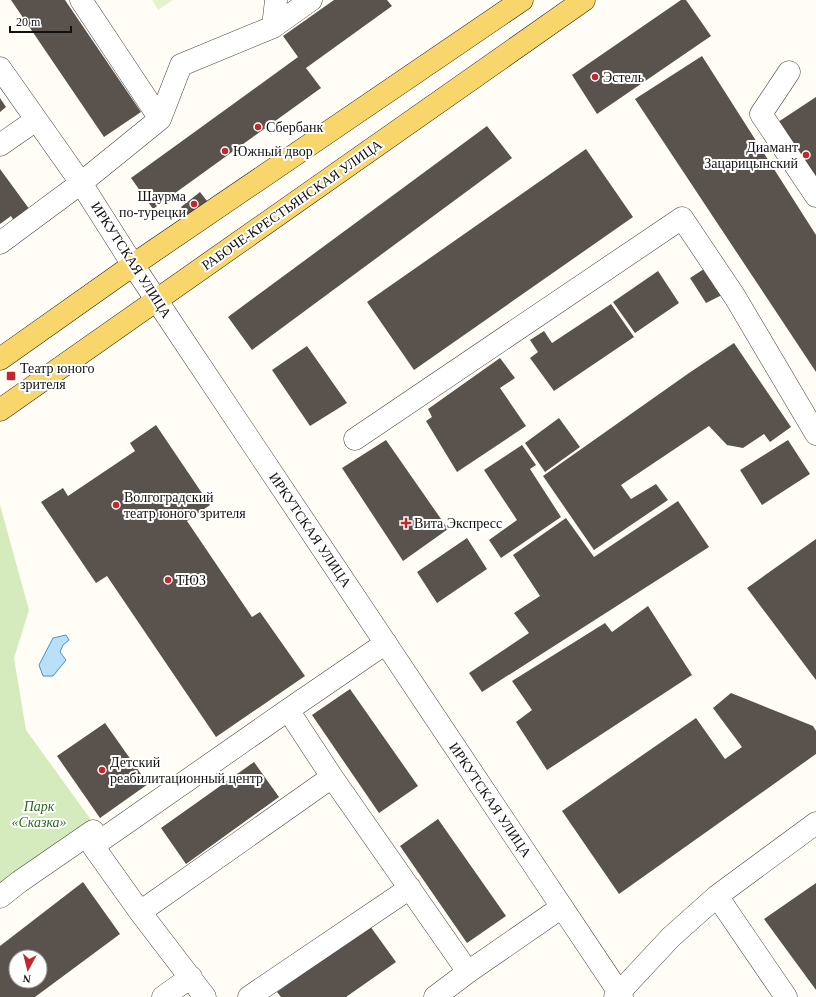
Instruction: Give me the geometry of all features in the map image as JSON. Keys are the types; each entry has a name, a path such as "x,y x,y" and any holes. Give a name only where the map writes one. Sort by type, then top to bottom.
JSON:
{"main road":[{"path":"0,359 133,265 522,0"},
{"name":"РАБОЧЕ-КРЕСТЬЯНСКАЯ УЛИЦА","path":"0,410 584,0"}],"street":[{"path":"81,0 160,119"},
{"path":"273,27 276,0"},
{"path":"0,243 80,183 160,119 182,65 273,27 311,0"},
{"name":"ИРКУТСКАЯ УЛИЦА","path":"0,68 80,183 133,265 562,907 619,996"},
{"path":"788,72 761,114 816,196"},
{"path":"0,145 36,120"},
{"path":"355,439 682,218 735,297 816,434"},
{"path":"93,846 386,643"},
{"path":"288,710 332,777 468,972"},
{"path":"140,912 332,777"},
{"path":"619,996 671,937 717,896 816,823"},
{"path":"0,897 19,882 93,831 93,846 140,912 205,997"},
{"path":"249,997 410,888"},
{"path":"717,896 786,997"},
{"path":"435,997 468,972 562,907"},
{"path":"162,997 191,977"}],"green space":[{"path":"152,0 173,0 158,10"},
{"name":"Парк «Сказка»","path":"0,505 29,610 14,658 26,730 94,824 0,888"}],"water":[{"path":"66,635 69,640 63,645 60,652 66,660 53,676 43,676 39,665 53,638"}],"building":[{"path":"11,0 65,0 141,112 104,137"},
{"path":"334,0 387,0 392,6 306,68 321,88 153,209 131,178 298,57 283,36"},
{"path":"681,0 686,0 711,36 597,114 572,75"},
{"path":"702,56 816,235 816,372 635,99"},
{"name":"Диамант Зацарицынский","path":"816,97 816,185 775,124"},
{"path":"0,98 6,107 0,112"},
{"path":"487,126 512,158 252,350 228,317"},
{"path":"586,149 633,217 414,370 367,302"},
{"path":"0,169 30,210 14,221 11,216 0,224"},
{"name":"Шаурма по-турецки","path":"200,192 207,201 187,216 181,207"},
{"path":"707,267 724,294 706,303 690,278"},
{"path":"658,271 679,303 635,333 613,302"},
{"path":"611,304 634,337 554,391 530,358 538,352 530,340 544,331 552,343"},
{"path":"734,343 791,427 770,442 764,434 743,448 727,445 709,426 621,485 631,499 656,484 668,500 594,550 543,476"},
{"path":"307,346 347,403 310,426 272,370"},
{"path":"500,358 515,378 500,388 526,426 457,472 426,421 432,417 428,409"},
{"path":"559,418 580,447 545,472 525,443"},
{"name":"ТЮЗ","path":"156,425 210,505 187,521 252,617 260,612 305,676 216,737 107,576 96,583 41,502 63,488 68,496 135,451 130,443"},
{"path":"386,440 448,529 403,561 342,468"},
{"path":"788,440 810,474 762,505 740,470"},
{"path":"522,445 536,465 530,469 561,517 501,558 489,540 517,520 484,470"},
{"path":"678,501 709,547 482,692 469,673 529,633 514,613 540,596 513,555 566,518 594,557"},
{"path":"467,538 487,569 437,603 417,572"},
{"path":"816,539 816,680 747,588"},
{"path":"648,606 692,675 547,770 516,722 532,710 512,681 605,623 612,632"},
{"path":"350,689 418,786 379,813 312,715"},
{"path":"731,693 813,726 816,731 816,754 619,894 562,811 696,718 725,759 742,747 713,708"},
{"name":"Детский реабилитационный центр","path":"105,723 148,784 100,818 57,756"},
{"path":"254,762 279,797 186,864 161,828"},
{"path":"438,819 506,916 467,943 400,846"},
{"path":"83,882 120,934 48,987 48,949 8,949 8,989 46,989 35,997 0,997 0,946"},
{"path":"816,883 816,990 764,919"},
{"path":"370,926 396,962 346,997 281,997 277,992"}],"place":[{"name":"Эстель","path":"595,77"},
{"name":"Сбербанк","path":"258,127"},
{"name":"Южный двор","path":"225,151"},
{"name":"Диамант Зацарицынский","path":"806,155"},
{"name":"Шаурма по-турецки","path":"194,204"},
{"name":"Театр юного зрителя","path":"11,376"},
{"name":"Волгоградский театр юного зрителя","path":"116,505"},
{"name":"Вита Экспресс","path":"406,523"},
{"name":"ТЮЗ","path":"168,580"},
{"name":"Детский реабилитационный центр","path":"102,770"}]}
